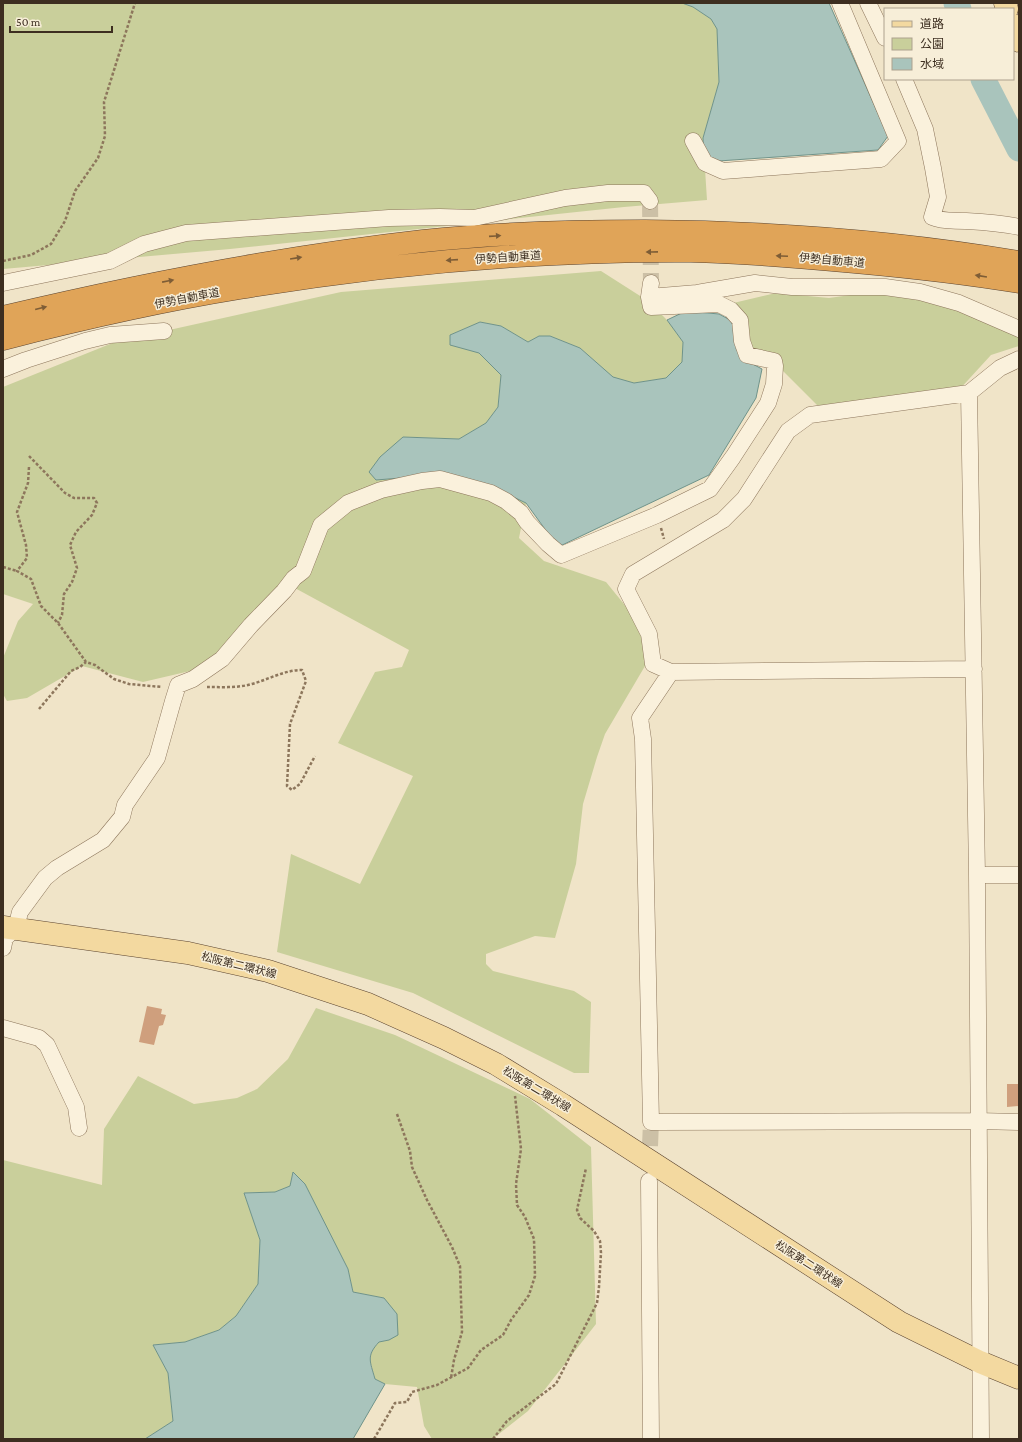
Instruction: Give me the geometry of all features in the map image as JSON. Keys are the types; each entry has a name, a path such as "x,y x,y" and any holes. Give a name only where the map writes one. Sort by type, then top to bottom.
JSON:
{"highway":[{"name":"伊勢自動車道","path":"3,317 132,288 236,267 343,251 426,241 519,234 595,231 694,232 793,236 954,251 1019,262"},
{"name":"伊勢自動車道","path":"3,338 136,308 239,288 345,272 519,255 595,252 693,251 792,256 951,271 1019,282"}],"main road":[{"path":"1014,28 1019,41"},
{"name":"松阪第二環状線","path":"10,927 188,953 268,971 375,1007 444,1038 496,1064 563,1105 899,1322 980,1362 1019,1378"}],"street":[{"path":"693,141 705,163 723,171 881,159 898,141 840,3"},
{"path":"868,3 884,36"},
{"path":"904,80 925,129 933,168 938,197 932,217 940,220 997,223 1019,227"},
{"path":"3,283 110,261 144,244 186,233 389,218 440,216 474,218 565,198 608,192 644,193 650,202"},
{"path":"3,948 5,938 10,927 45,878 57,868 103,840 122,817 125,805 157,758 178,686 193,679 222,659 294,578 303,571 321,525 348,504 381,490 422,481 440,479 492,493 506,501 521,513 548,544 561,555 657,515 710,489 733,458 768,403 774,384 774,361 747,355 742,341 740,320 731,310 719,304 651,307 650,290 697,293 755,283 792,287 885,287 920,292 959,303 1019,329"},
{"path":"3,369 26,360 104,337 164,331"},
{"path":"974,669 671,672 653,664 649,634 626,589 633,574 723,520 744,499 788,431 810,414 969,393 1000,368 1019,359"},
{"path":"969,393 977,875 980,1439"},
{"path":"671,672 640,718 643,739 651,1122 1019,1122"},
{"path":"977,875 1019,875"},
{"path":"3,1028 39,1038 47,1045 76,1107 79,1128"},
{"path":"648,1181 651,1439"}],"path":[{"path":"3,261 30,255 50,244 65,221 75,191 98,158 105,136 104,102 135,3"},
{"path":"29,456 65,492 74,498 94,498 97,503 92,515 76,532 70,545 77,568 72,582 64,594 62,615 58,623"},
{"path":"17,570 27,558 26,545 17,512 28,483 29,467"},
{"path":"657,515 669,553"},
{"path":"3,567 17,570 31,580 41,606 58,623 86,662 95,665 114,679 130,684 192,688 246,685 292,670 302,670 306,681 290,724 288,786 292,790 300,784 315,756"},
{"path":"39,709 72,671 86,662"},
{"path":"374,1439 395,1403 407,1402 412,1392 437,1385 451,1379 468,1368 481,1350 503,1335 511,1320 529,1295 535,1276 534,1239 525,1216 517,1205 516,1184 521,1149 515,1094"},
{"path":"397,1114 410,1151 412,1167 427,1200 452,1246 460,1266 462,1332 454,1360 451,1379"},
{"path":"493,1439 507,1421 556,1384 597,1303 600,1287 600,1241 594,1231 580,1218 577,1210 586,1168"}],"green space":[{"path":"3,3 682,3 693,7 711,19 717,29 719,82 703,138 707,200 624,207 230,249 3,269"},
{"path":"601,271 648,301 667,320 683,342 682,362 666,378 634,383 613,378 580,348 550,336 539,336 528,342 501,326 480,322 450,335 479,353 501,375 498,407 486,423 459,439 403,437 425,476 505,493 526,503 519,538 544,561 606,582 628,609 647,646 645,666 605,734 597,757 583,804 576,864 555,938 535,936 486,954 486,964 493,971 574,991 591,1002 589,1073 574,1073 413,993 277,952 291,854 360,884 413,776 338,743 375,672 402,667 409,650 293,587 203,668 143,682 82,666 27,698 7,701 3,694 3,658 18,621 33,604 3,594 3,387 115,342 341,292"},
{"path":"893,289 1019,329 1019,346 991,355 958,391 819,407 783,371 755,359 725,305 776,293 829,298"},
{"path":"316,1008 395,1035 530,1099 591,1147 596,1324 528,1411 495,1437 490,1439 432,1439 424,1426 417,1387 385,1384 375,1379 370,1359 372,1351 379,1341 389,1340 384,1298 353,1292 348,1269 293,1173 290,1186 275,1192 244,1193 260,1240 258,1284 236,1316 219,1330 185,1342 153,1345 168,1373 173,1421 145,1439 3,1439 3,1160 102,1185 104,1129 138,1076 194,1104 237,1098 257,1089 288,1059"}],"water":[{"path":"682,3 829,3 888,136 878,150 704,162 703,138 719,82 717,29 711,19 693,7"},
{"path":"686,311 719,314 730,320 741,339 736,349 745,360 762,369 756,398 709,475 558,547 526,503 505,493 425,476 376,480 369,472 380,457 403,437 459,439 486,423 498,407 501,375 479,353 450,345 450,335 480,322 501,326 528,342 539,336 550,336 580,348 613,377 634,383 666,378 682,362 683,342 667,320"},
{"path":"293,1172 305,1184 348,1269 353,1292 384,1298 397,1314 398,1335 389,1340 379,1342 372,1351 370,1359 375,1379 385,1384 353,1439 145,1439 173,1421 168,1373 153,1345 185,1342 219,1330 236,1316 258,1284 260,1240 244,1193 275,1192 290,1186"}],"building":[{"path":"147,1006 162,1009 161,1014 166,1015 163,1025 159,1026 154,1045 139,1042"},
{"path":"1007,1084 1019,1084 1019,1106 1007,1107"}],"waterway":[{"path":"956,3 958,8"},
{"path":"984,80 1019,149"}],"tunnel":[{"path":"650,201 651,283"},
{"path":"649,1170 651,1122"}]}
